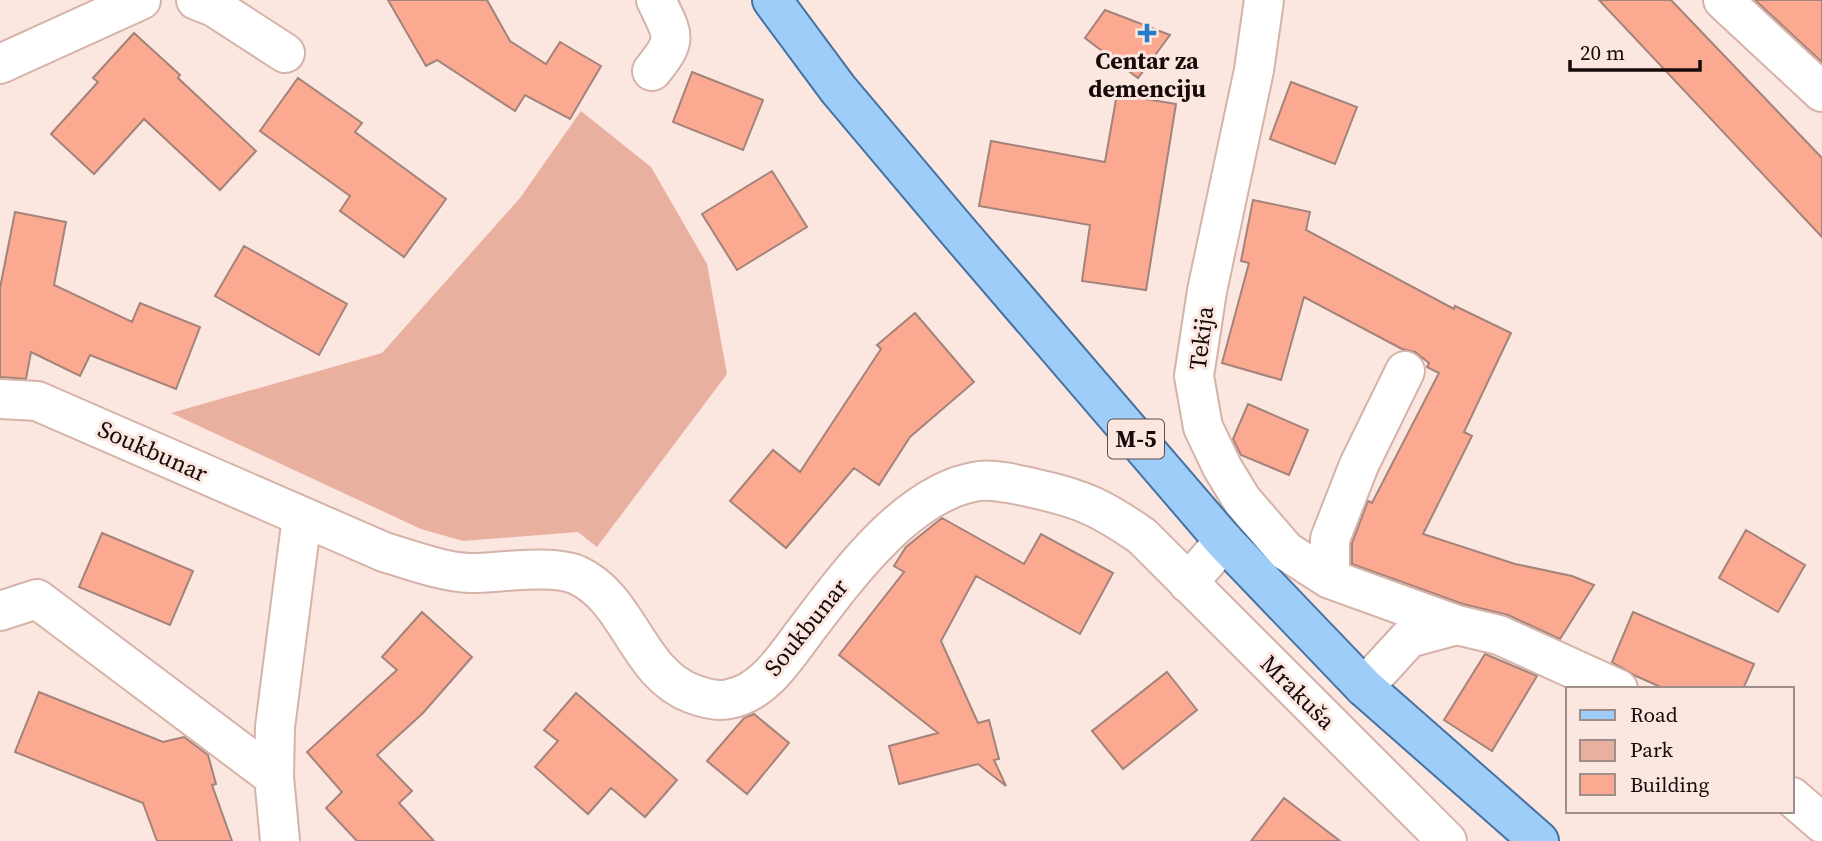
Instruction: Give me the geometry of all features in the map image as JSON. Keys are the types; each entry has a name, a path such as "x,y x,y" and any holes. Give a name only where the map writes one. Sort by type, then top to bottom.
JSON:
{"main road":[{"name":"M-5","path":"772,0 838,89 1224,541 1364,687 1539,841"}],"street":[{"path":"0,64 141,0"},
{"path":"196,0 214,7 285,53"},
{"path":"652,71 668,50 672,34 656,0"},
{"name":"Tekija","path":"1264,0 1254,70 1207,291 1195,376 1203,427 1242,500 1286,551 1330,579 1457,625"},
{"path":"1723,0 1822,92"},
{"path":"1330,579 1329,539 1359,465 1405,371"},
{"name":"Soukbunar","path":"0,399 37,401 384,552 468,573 543,570 575,574 597,588 618,613 655,668 678,689 704,698 729,700 752,690 773,673 861,558 885,535 928,501 956,487 981,481 1015,484 1075,497 1102,509 1142,536 1188,583"},
{"path":"280,841 274,777 275,727 302,517"},
{"path":"1188,583 1224,541"},
{"name":"Mrakuša","path":"1188,583 1447,841"},
{"path":"0,611 37,599 274,777"},
{"path":"1364,687 1409,638 1457,625 1499,635 1614,687"},
{"path":"1794,799 1822,823"}],"green space":[{"path":"581,111 651,167 707,264 727,374 597,547 578,532 463,541 421,529 171,413 382,353 520,198"}],"building":[{"path":"388,0 487,0 510,41 546,64 560,42 601,66 570,119 525,95 515,111 437,60 426,66"},
{"path":"1599,0 1671,0 1822,158 1822,237"},
{"path":"1755,0 1822,0 1822,62"},
{"path":"1105,10 1170,35 1138,78 1085,38"},
{"path":"134,33 256,151 220,190 144,119 94,174 51,134 98,82 93,78"},
{"path":"692,72 763,100 743,150 673,122"},
{"path":"298,78 362,123 355,132 446,199 404,257 340,211 350,196 260,131"},
{"path":"1291,82 1357,107 1335,164 1270,139"},
{"path":"1117,94 1176,104 1146,290 1082,281 1090,225 979,206 991,141 1105,162"},
{"path":"772,171 807,227 737,270 702,214"},
{"path":"1253,200 1310,212 1306,230 1454,309 1455,306 1511,333 1464,432 1472,436 1423,534 1515,564 1572,576 1594,585 1560,639 1508,615 1463,604 1352,564 1352,543 1368,501 1372,503 1439,373 1427,367 1429,363 1415,352 1402,349 1304,297 1281,380 1222,363 1249,263 1241,261"},
{"path":"15,212 66,222 54,285 132,322 140,303 200,327 176,389 90,355 80,376 31,352 26,379 0,377 0,288"},
{"path":"244,246 347,304 319,355 215,296"},
{"path":"915,313 974,382 910,437 879,485 854,468 786,548 730,501 773,450 800,472 881,349 877,345"},
{"path":"1248,404 1308,430 1289,475 1241,455 1233,439"},
{"path":"942,518 1024,564 1041,534 1113,573 1080,634 976,576 941,641 978,723 989,720 999,759 994,760 1006,786 978,764 899,784 889,746 938,733 839,655 904,572 894,566 906,547"},
{"path":"1746,530 1805,565 1778,612 1719,578"},
{"path":"102,533 193,571 170,625 79,587"},
{"path":"422,612 472,657 423,713 377,755 412,791 399,803 434,841 357,841 326,808 342,792 307,752 397,670 382,657"},
{"path":"1633,612 1754,664 1744,687 1661,687 1612,662"},
{"path":"1485,654 1537,676 1492,751 1444,720"},
{"path":"1167,672 1197,710 1123,769 1092,731"},
{"path":"39,692 163,742 184,737 208,755 216,784 212,785 232,841 157,841 143,803 15,752"},
{"path":"576,693 677,780 645,817 611,788 588,814 535,767 558,741 544,730"},
{"path":"754,714 789,743 747,794 707,761 744,718"},
{"path":"1284,798 1340,841 1251,841"}],"place":[{"name":"Centar za demenciju","path":"1147,33"}]}
